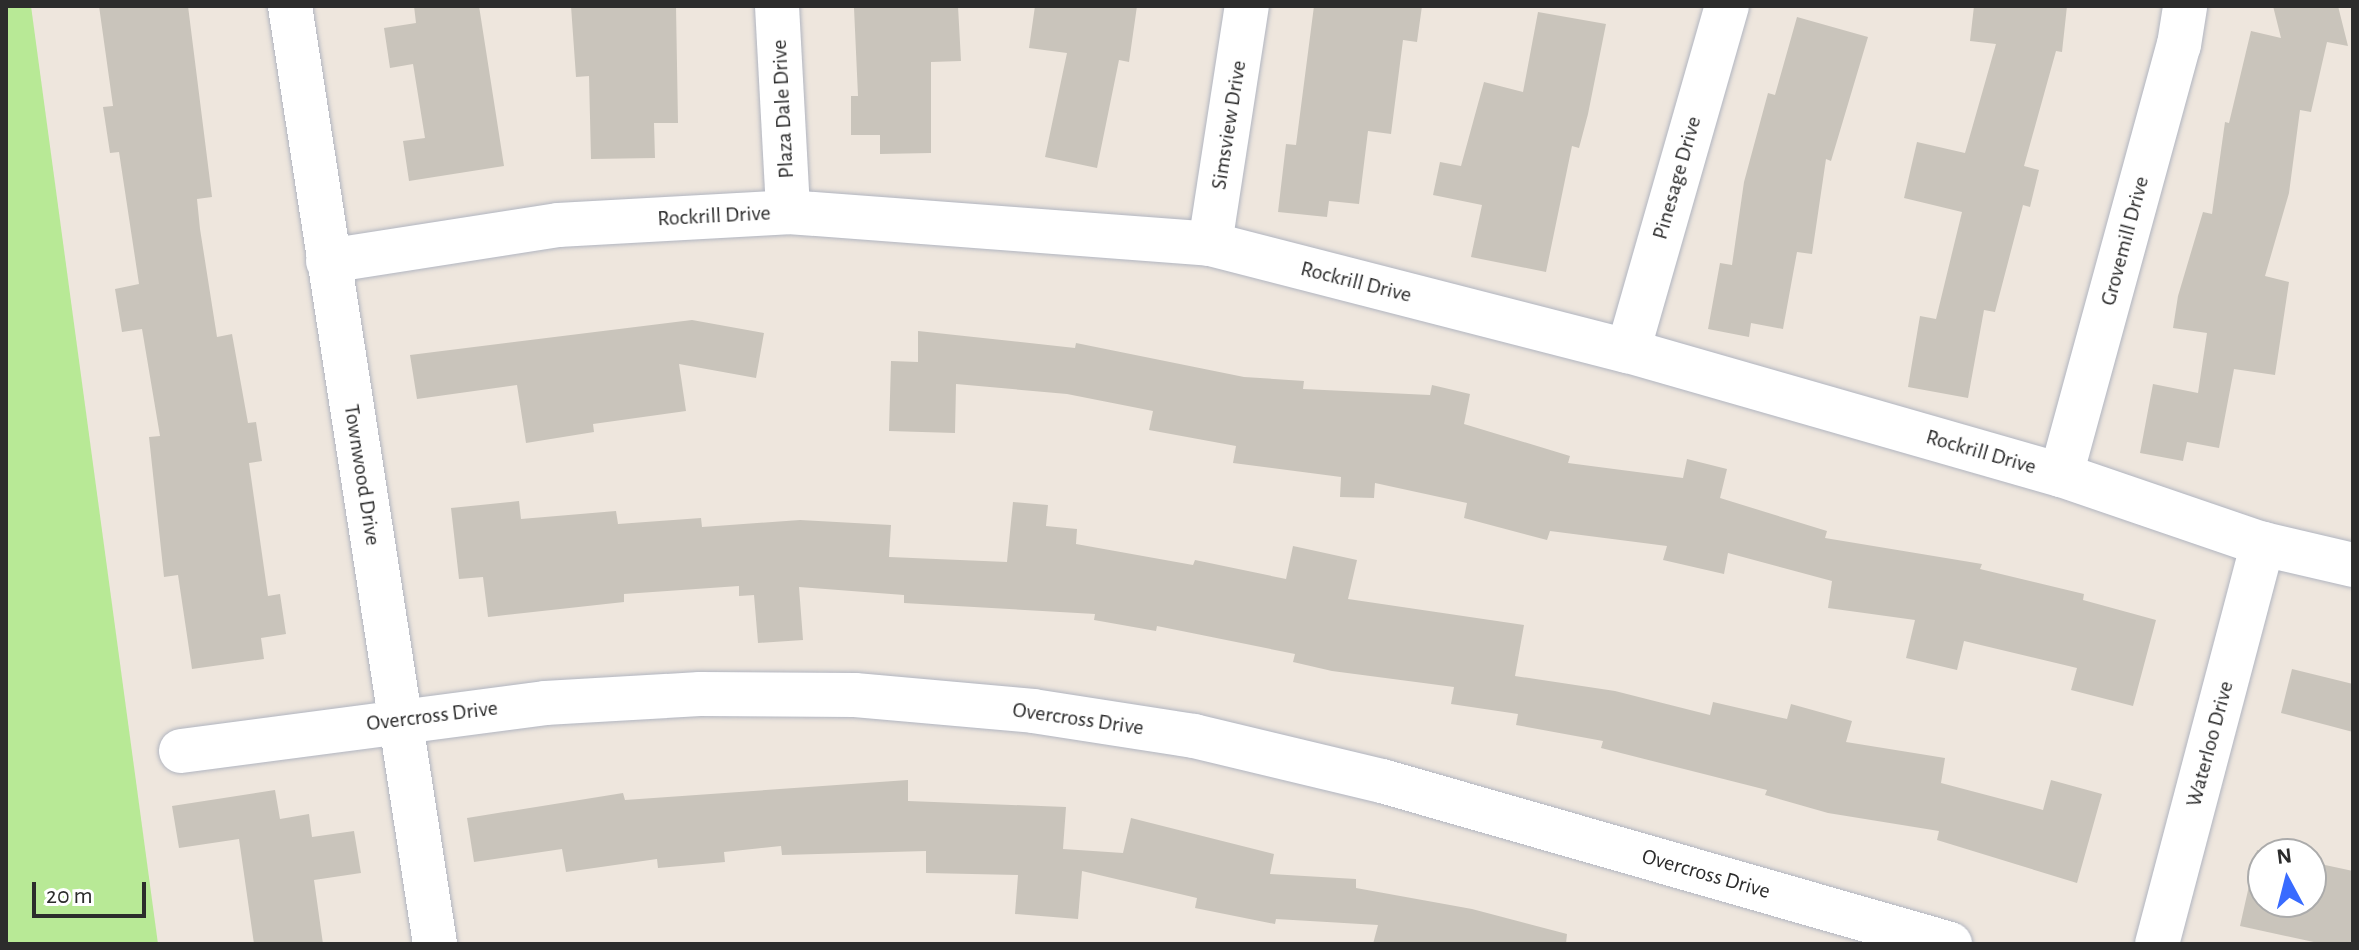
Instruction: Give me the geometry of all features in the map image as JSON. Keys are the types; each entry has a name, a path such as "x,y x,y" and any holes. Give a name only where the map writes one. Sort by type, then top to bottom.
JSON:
{"street":[{"name":"Townwood Drive","path":"290,6 435,944"},
{"name":"Plaza Dale Drive","path":"777,6 788,212"},
{"name":"Simsview Drive","path":"1210,244 1247,6"},
{"name":"Pinesage Drive","path":"1628,351 1727,6"},
{"name":"Grovemill Drive","path":"2061,475 2179,45 2185,6"},
{"name":"Rockrill Drive","path":"328,261 558,225 788,212 1210,244 1628,351 2061,475 2263,544 2353,565"},
{"name":"Waterloo Drive","path":"2157,944 2263,544"},
{"name":"Overcross Drive","path":"181,751 401,719 545,703 700,694 855,695 1033,711 1194,736 1382,781 1950,944"}],"green space":[{"path":"6,6 31,6 158,944 6,944"}],"building":[{"path":"99,6 188,6 212,197 197,199 200,229 217,337 232,334 248,423 256,422 262,461 249,463 268,596 280,594 286,634 261,638 264,659 192,669 178,575 164,577 149,437 160,436 142,329 122,332 115,289 139,284 119,152 110,153 103,107 113,106"},
{"path":"414,6 479,6 504,166 409,181 403,141 425,138 413,64 390,68 384,28 416,23"},
{"path":"571,6 676,6 678,123 654,123 655,158 591,159 589,76 576,77"},
{"path":"958,6 961,61 931,62 931,153 880,154 880,135 851,135 851,96 858,96 854,8"},
{"path":"1035,6 1137,6 1129,62 1119,60 1097,168 1045,157 1067,53 1029,48"},
{"path":"1314,6 1422,6 1417,42 1403,40 1391,134 1368,131 1359,204 1329,201 1327,217 1278,212 1286,144 1296,145"},
{"path":"1974,6 2067,6 2062,52 2056,51 2024,166 2039,170 2030,207 2023,205 1995,312 1984,310 1968,398 1908,387 1920,316 1936,319 1962,212 1904,198 1917,142 1965,153 1996,44 1970,41"},
{"path":"2273,6 2338,6 2348,46 2327,42 2311,112 2300,110 2289,193 2265,276 2289,282 2275,375 2234,369 2219,448 2187,442 2183,461 2140,453 2153,384 2198,393 2207,333 2173,328 2178,296 2203,212 2212,214 2225,122 2229,123 2251,31 2281,38"},
{"path":"1538,12 1606,24 1579,148 1572,146 1546,272 1471,257 1482,205 1433,195 1440,162 1461,166 1484,82 1523,92"},
{"path":"1797,17 1868,37 1831,161 1826,159 1812,254 1797,252 1783,329 1751,323 1749,337 1708,329 1720,263 1732,265 1744,182 1768,93 1775,95"},
{"path":"692,320 764,333 756,378 679,364 686,411 593,424 594,432 526,443 517,385 417,399 410,355"},
{"path":"918,331 1075,348 1076,343 1244,377 1304,381 1303,389 1430,395 1432,385 1470,394 1464,424 1570,456 1568,463 1683,478 1687,459 1727,469 1720,498 1827,531 1825,538 1982,564 1980,569 2084,594 2083,600 2156,620 2133,706 2071,690 2077,668 1964,641 1957,670 1906,658 1915,620 1828,608 1832,581 1728,553 1724,574 1663,560 1667,546 1550,531 1547,540 1464,518 1467,503 1375,483 1374,498 1340,497 1341,477 1233,463 1236,446 1149,430 1153,411 1067,394 956,384 955,433 889,431 891,361 918,362"},
{"path":"519,501 521,519 616,511 618,524 701,518 702,527 800,520 891,525 889,557 1007,562 1013,502 1048,505 1046,526 1077,529 1076,544 1193,565 1195,560 1286,579 1293,546 1357,560 1348,599 1524,625 1515,676 1615,691 1710,715 1713,702 1787,719 1791,704 1852,721 1846,742 1945,758 1941,783 2043,810 2051,780 2102,794 2077,883 1937,840 1939,831 1828,813 1765,795 1767,790 1601,748 1603,741 1516,725 1518,714 1451,704 1454,687 1332,671 1293,662 1295,654 1157,626 1156,631 1094,620 1095,614 904,603 904,595 799,587 803,640 758,643 754,595 739,596 739,586 624,594 624,602 488,617 483,577 459,579 451,508"},
{"path":"2292,669 2353,684 2353,732 2281,713"},
{"path":"908,780 908,801 1066,807 1063,849 1123,853 1131,818 1274,854 1270,874 1356,879 1356,888 1472,909 1567,934 1566,944 1373,944 1378,925 1276,919 1275,924 1195,908 1197,898 1082,871 1078,919 1015,914 1018,875 926,873 926,851 782,855 781,846 724,852 725,862 658,868 657,859 566,872 562,849 474,862 467,818 623,793 625,800"},
{"path":"275,790 280,819 309,814 312,837 354,831 361,873 314,880 323,944 254,944 239,839 179,848 172,806"},
{"path":"2327,865 2353,871 2353,944 2323,944 2240,926 2247,895 2247,918 2327,918"}]}
